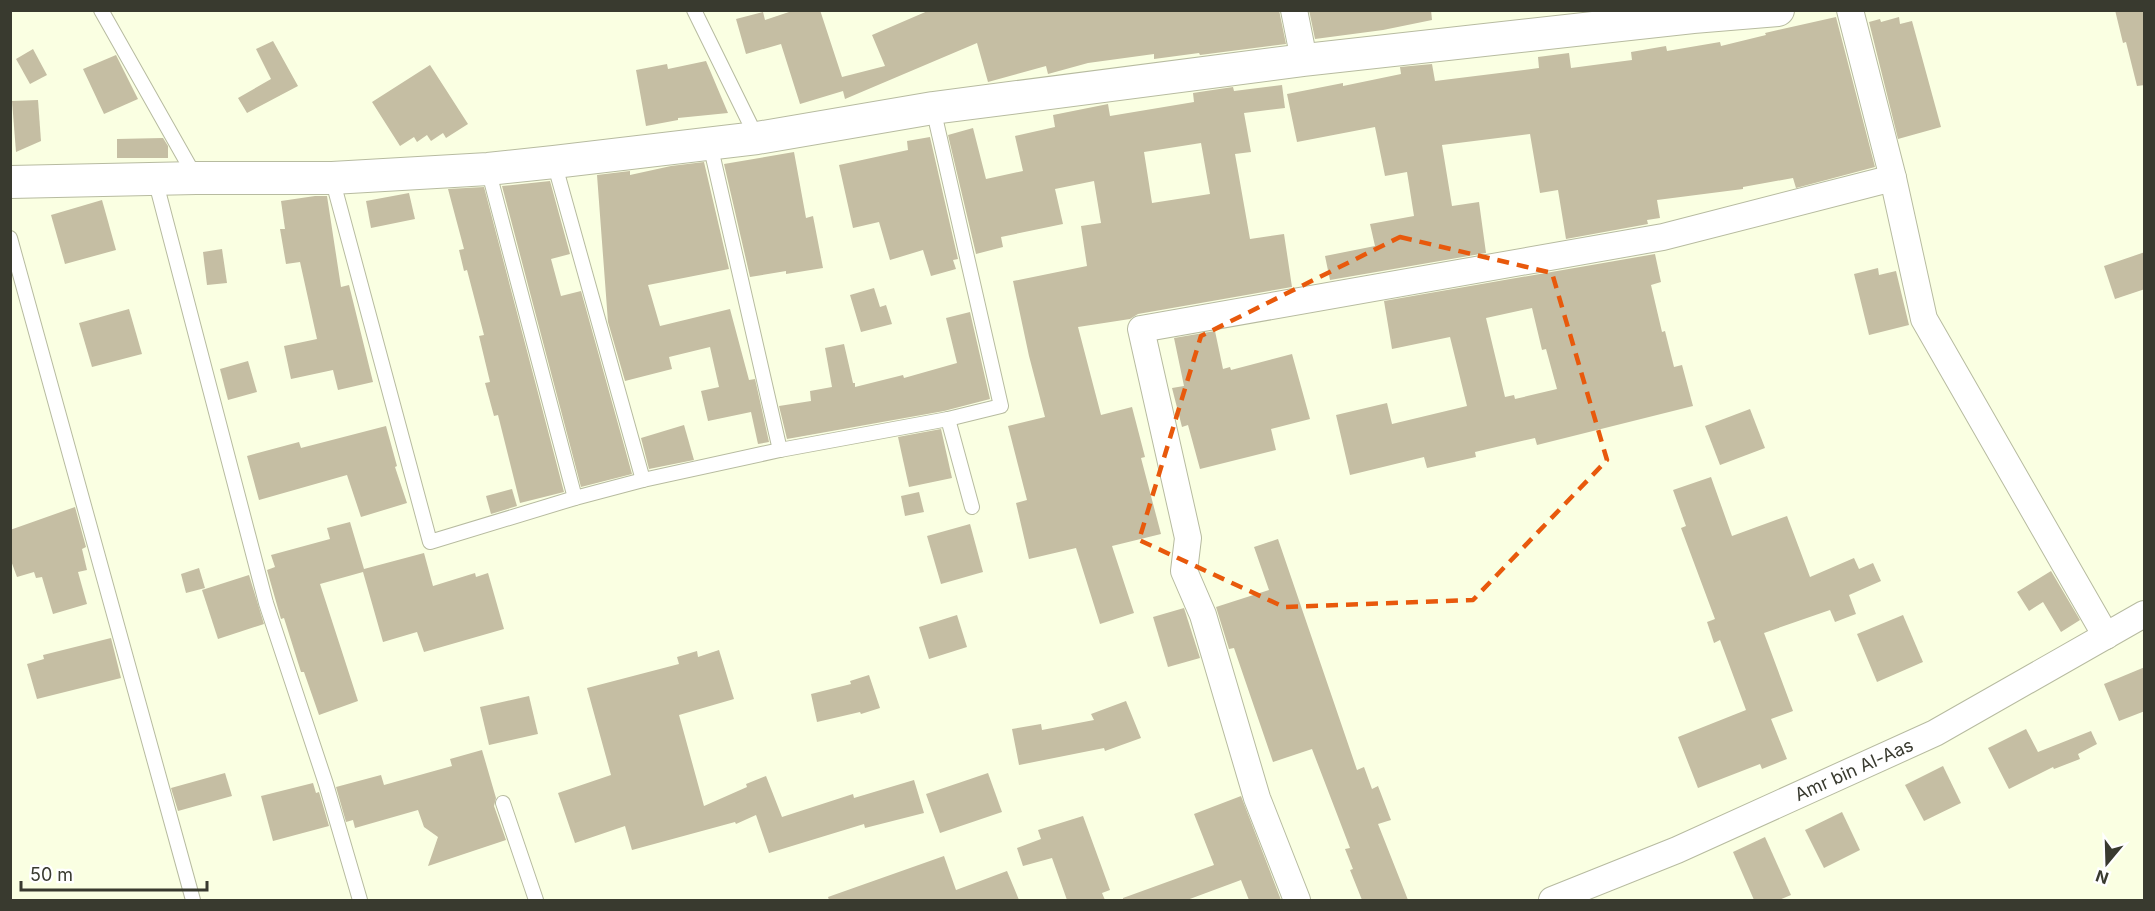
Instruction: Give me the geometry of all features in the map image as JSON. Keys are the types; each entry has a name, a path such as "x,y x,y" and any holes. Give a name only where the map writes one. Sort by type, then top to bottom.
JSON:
{"street":[{"path":"1294,10 1304,60"},
{"path":"10,182 332,178 488,169 757,138 933,108 1304,60 1691,14 1778,10"},
{"path":"1850,10 1893,178 1924,319 2106,636"},
{"path":"1297,900 1257,798 1203,615 1184,571 1188,538 1141,329 1663,237 1893,178"},
{"name":"Amr bin Al-Aas","path":"1551,900 1677,850 1935,733 2145,614"}],"lane":[{"path":"101,10 196,178"},
{"path":"694,10 757,138"},
{"path":"332,178 430,542 574,498 643,480 780,450 948,419 1002,406 933,108"},
{"path":"710,144 780,450"},
{"path":"554,162 643,480"},
{"path":"488,169 574,498"},
{"path":"154,179 266,603 326,784 360,900"},
{"path":"10,238 193,900"},
{"path":"948,419 972,507"},
{"path":"503,803 536,900"}],"highlighted area":[{"path":"1400,237 1552,273 1607,460 1473,600 1284,607 1139,540 1201,336"}],"building":[{"path":"795,10 820,10 842,77 885,66 872,35 930,10 1279,10 1286,44 1154,59 1154,54 1088,63 1048,74 1046,66 988,82 977,43 845,99 843,91 800,104 781,44 746,54 736,19 763,12 765,20"},
{"path":"1309,10 1431,10 1432,20 1383,30 1315,39"},
{"path":"2115,10 2145,10 2145,85 2137,86"},
{"path":"1836,17 1875,167 1796,188 1793,178 1743,187 1743,189 1657,200 1660,218 1647,220 1648,224 1566,239 1558,190 1540,193 1530,134 1442,145 1452,206 1479,202 1486,253 1330,280 1325,256 1375,246 1370,224 1414,216 1407,172 1385,176 1375,127 1297,142 1287,94 1401,74 1400,67 1432,64 1435,81 1539,68 1538,57 1569,53 1571,68 1632,60 1631,52 1666,46 1667,51 1720,42 1721,46 1766,35 1765,33"},
{"path":"1899,17 1900,24 1912,21 1941,127 1898,139 1869,22 1880,19 1881,22"},
{"path":"273,41 298,86 247,113 238,98 271,79 256,49"},
{"path":"33,49 47,75 30,84 16,59"},
{"path":"116,55 138,99 104,114 83,69"},
{"path":"706,61 728,113 678,118 678,120 646,126 636,70 667,64 668,69"},
{"path":"430,65 468,124 446,138 443,133 431,141 427,135 417,142 414,137 400,146 372,102"},
{"path":"1282,85 1285,108 1244,113 1251,152 1235,154 1250,239 1284,234 1292,287 1078,327 1101,415 1132,407 1145,457 1141,458 1161,534 1112,546 1134,613 1100,624 1076,548 1029,559 1016,503 1027,500 1008,426 1045,417 1013,281 1087,266 1081,226 1101,223 1094,181 1055,189 1063,224 1001,237 1003,247 976,254 948,135 973,128 986,179 1023,171 1015,136 1055,127 1053,115 1108,104 1110,116 1194,102 1193,93 1233,87 1234,91","holes":["1201,143 1210,194 1152,203 1144,152"]},
{"path":"38,100 41,141 16,152 12,101"},
{"path":"930,137 958,259 953,260 956,269 931,276 923,250 890,260 879,222 853,228 839,165 908,150 907,141"},
{"path":"163,138 168,146 168,158 117,158 117,139"},
{"path":"794,152 806,218 813,216 823,268 750,277 724,164"},
{"path":"704,162 729,269 648,285 660,326 730,309 749,380 755,379 769,442 758,444 751,412 708,421 701,391 719,387 710,347 669,357 672,369 625,381 608,322 597,175 630,171 630,175"},
{"path":"550,181 570,254 551,259 561,296 581,291 632,474 581,487 502,186"},
{"path":"484,187 564,492 520,503 498,415 494,416 485,383 490,382 479,336 484,335 467,270 464,271 459,250 464,249 448,189"},
{"path":"409,193 415,219 371,228 366,201"},
{"path":"327,196 341,287 349,285 373,382 338,390 333,370 291,379 284,346 317,339 300,262 286,264 280,229 285,229 281,201"},
{"path":"102,200 116,250 65,264 51,215"},
{"path":"222,249 227,283 207,285 203,252"},
{"path":"2145,252 2145,289 2115,299 2104,266"},
{"path":"1655,254 1661,282 1651,285 1662,332 1665,331 1674,367 1682,365 1693,406 1537,445 1535,438 1475,452 1476,457 1427,468 1424,457 1350,475 1336,415 1387,403 1392,424 1467,406 1450,337 1392,349 1384,301","holes":["1532,308 1542,350 1546,349 1557,389 1515,399 1514,395 1505,397 1486,318"]},
{"path":"1878,268 1879,275 1896,271 1909,325 1869,335 1854,274"},
{"path":"874,288 880,307 886,305 892,324 861,332 850,295"},
{"path":"129,309 142,354 92,367 79,323"},
{"path":"970,312 990,399 944,411 787,439 779,406 811,401 810,391 832,387 825,348 844,344 855,387 903,375 904,378 957,363 946,318"},
{"path":"1215,331 1223,369 1230,367 1231,370 1292,354 1310,419 1271,429 1276,450 1200,469 1188,425 1182,427 1172,388 1184,386 1174,338"},
{"path":"248,361 257,392 228,400 220,369"},
{"path":"1750,409 1765,448 1720,465 1705,426"},
{"path":"684,425 694,460 649,469 641,438"},
{"path":"386,426 397,466 395,467 407,503 361,517 347,475 259,500 247,456 299,442 301,448"},
{"path":"941,429 952,478 909,487 898,437"},
{"path":"1711,477 1732,536 1787,516 1810,577 1854,558 1859,569 1873,563 1881,581 1849,595 1856,614 1835,622 1830,610 1764,633 1793,711 1771,719 1787,759 1762,769 1760,764 1698,788 1678,737 1746,710 1720,640 1714,643 1707,622 1715,619 1681,528 1686,526 1673,490"},
{"path":"512,489 517,506 491,514 486,496"},
{"path":"919,492 924,512 905,516 901,496"},
{"path":"75,507 86,547 82,549 87,570 78,572 87,604 53,614 42,577 36,578 34,572 17,577 10,558 10,530"},
{"path":"350,522 364,569 424,553 433,586 475,573 476,577 488,573 504,629 424,652 417,632 383,642 363,572 320,584 358,701 319,715 304,672 301,672 284,618 281,619 267,570 275,567 271,555 330,539 327,528"},
{"path":"970,524 983,572 941,584 927,536"},
{"path":"1278,539 1357,770 1364,767 1372,789 1378,786 1391,820 1378,824 1408,900 1362,900 1350,870 1353,869 1345,849 1350,848 1312,749 1273,762 1234,648 1229,649 1216,607 1269,590 1254,547"},
{"path":"199,568 205,588 186,593 181,574"},
{"path":"2051,571 2080,620 2061,632 2043,602 2029,611 2017,592"},
{"path":"249,575 264,624 218,639 202,590"},
{"path":"1184,608 1200,658 1168,667 1153,617"},
{"path":"957,615 967,647 929,659 919,627"},
{"path":"1903,615 1923,662 1877,682 1857,634"},
{"path":"111,638 121,678 37,699 27,664 44,659 43,655"},
{"path":"719,650 734,699 679,715 704,806 766,776 782,817 853,794 854,798 914,780 924,813 865,828 864,824 769,853 756,815 736,824 735,822 632,850 625,826 575,843 558,793 611,775 587,688 679,664 677,657 697,651 698,657"},
{"path":"2145,667 2145,711 2119,721 2104,684"},
{"path":"869,675 880,708 817,722 811,694 851,684 850,681"},
{"path":"529,696 538,734 489,745 480,707"},
{"path":"1126,701 1141,738 1105,751 1104,748 1019,765 1012,729 1041,724 1042,730 1094,720 1091,714"},
{"path":"2026,729 2038,752 2091,731 2097,744 2078,754 2080,759 2054,769 2053,767 2009,789 1988,748"},
{"path":"482,750 496,798 494,806 506,840 428,866 438,837 424,827 418,810 355,828 353,820 346,822 336,787 381,775 384,785 452,766 450,759"},
{"path":"1943,766 1961,803 1924,821 1905,785"},
{"path":"225,773 232,796 178,811 171,788"},
{"path":"988,773 1002,812 940,833 926,794"},
{"path":"313,783 316,793 319,792 329,826 273,841 261,796"},
{"path":"1241,796 1281,900 1249,900 1241,880 1187,900 1123,900 1123,898 1214,865 1194,814"},
{"path":"1842,812 1860,850 1824,868 1805,830"},
{"path":"1083,816 1110,890 1102,893 1105,900 1067,900 1052,858 1023,866 1017,848 1041,839 1038,830"},
{"path":"1765,837 1791,895 1779,900 1754,900 1733,852"},
{"path":"944,856 956,890 1007,871 1019,900 829,900 828,897"}]}
